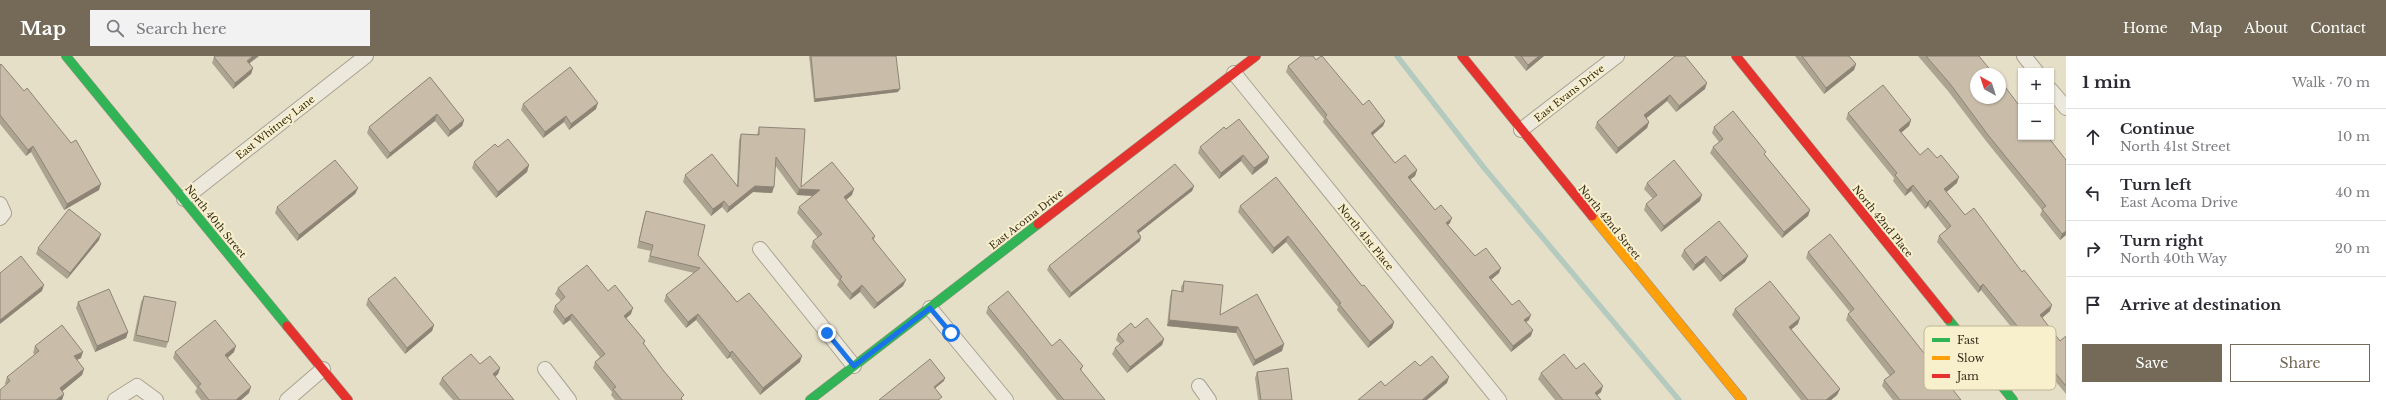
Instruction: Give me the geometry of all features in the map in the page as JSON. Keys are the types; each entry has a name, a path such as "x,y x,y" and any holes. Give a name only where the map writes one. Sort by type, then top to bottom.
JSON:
{"street":[{"name":"North 40th Street","path":"66,56 348,400"},
{"name":"East Whitney Lane","path":"184,200 366,56"},
{"name":"East Acoma Drive","path":"810,400 1256,56"},
{"name":"North 42nd Street","path":"1462,56 1742,400"},
{"name":"East Evans Drive","path":"1521,130 1617,56"},
{"name":"North 42nd Place","path":"1736,56 1953,326"},
{"path":"2024,56 2034,68"},
{"name":"North 41st Place","path":"1234,73 1493,398"},
{"path":"2054,94 2066,108"},
{"path":"760,250 854,366"},
{"path":"930,308 1006,400"},
{"path":"287,400 323,369"},
{"path":"545,369 569,400"},
{"path":"115,400 137,386 156,400"},
{"path":"1199,386 1209,400"},
{"name":"North 42nd Place","path":"2005,390 2013,400"}],"building":[{"path":"253,56 247,61 253,68 235,83 214,57"},
{"path":"811,56 896,56 900,89 815,99"},
{"path":"1301,56 1313,56 1316,60 1322,56 1363,105 1369,100 1385,121 1371,133 1395,163 1405,155 1417,170 1408,177 1435,210 1441,205 1452,218 1446,223 1475,256 1486,248 1501,268 1489,277 1512,305 1519,300 1531,315 1524,320 1533,330 1513,346 1325,117 1327,115 1288,66"},
{"path":"1521,56 1539,56 1528,65"},
{"path":"1675,56 1685,56 1707,83 1679,106 1670,95 1644,115 1649,122 1618,148 1597,122"},
{"path":"1802,56 1849,56 1856,64 1826,88"},
{"path":"1926,56 1979,56 1989,68 1970,68 1970,104 2006,104 2006,88 2018,104 2018,140 2050,140 2066,160 2066,231 2062,234 2042,209 2046,206 1988,135 1951,85"},
{"path":"1,64 24,91 27,88 71,143 76,140 101,184 67,204 33,146 28,150 0,115"},
{"path":"570,67 598,103 571,124 566,116 545,132 523,104"},
{"path":"430,77 464,120 450,131 437,114 390,153 369,127"},
{"path":"1883,85 1911,120 1899,130 1920,155 1928,148 1937,158 1941,155 1959,177 1944,189 1965,215 1974,208 2022,272 2024,270 2052,305 2040,315 2048,326 2017,326 1983,284 1980,287 1939,236 1951,226 1930,200 1927,203 1913,185 1907,190 1895,175 1897,173 1848,113"},
{"path":"1733,111 1766,152 1764,154 1810,210 1784,232 1713,147 1723,139 1714,127"},
{"path":"1239,119 1269,157 1254,168 1243,155 1221,173 1200,147 1224,127 1226,129"},
{"path":"759,127 805,129 801,187 832,162 854,189 844,197 875,236 872,238 906,280 877,303 862,285 852,294 840,279 842,277 813,241 822,234 799,207 820,190 799,189 776,157 774,187 755,186 729,207 724,201 713,209 685,175 712,154 738,187 741,134 759,135"},
{"path":"508,139 529,165 498,192 474,162 495,144 498,147"},
{"path":"335,160 358,188 299,235 277,207"},
{"path":"1674,160 1702,195 1664,226 1646,204 1657,195 1647,183"},
{"path":"1175,164 1194,186 1137,231 1141,237 1071,293 1049,266"},
{"path":"1276,177 1362,286 1364,285 1394,322 1370,342 1339,304 1341,303 1288,236 1274,248 1240,206"},
{"path":"69,209 101,234 70,273 38,248"},
{"path":"646,211 705,225 698,255 737,302 749,293 802,356 763,388 732,351 730,353 698,314 688,322 666,295 700,268 650,256 653,245 639,241"},
{"path":"1719,221 1748,256 1723,276 1706,256 1695,265 1684,250"},
{"path":"1830,234 1924,353 1924,390 1953,390 1961,400 1900,400 1884,380 1895,372 1848,314 1854,309 1808,252"},
{"path":"21,256 44,285 0,320 0,273"},
{"path":"587,265 608,291 615,285 633,308 624,316 645,341 643,343 663,370 684,395 681,398 682,400 622,400 613,389 616,387 595,362 605,354 572,314 565,319 555,306 565,297 558,288"},
{"path":"395,277 434,325 407,348 368,299"},
{"path":"1184,281 1223,285 1220,315 1257,294 1284,344 1255,360 1238,327 1169,320 1172,290 1183,292"},
{"path":"1770,281 1800,318 1789,327 1840,389 1826,400 1808,400 1735,309"},
{"path":"109,289 128,332 97,346 78,302"},
{"path":"1008,291 1052,346 1060,339 1083,366 1080,369 1105,400 1064,400 988,307"},
{"path":"144,296 176,302 168,342 136,335"},
{"path":"1147,318 1164,339 1130,367 1115,348 1124,341 1118,334 1131,323 1135,328"},
{"path":"215,320 236,346 225,355 251,387 236,400 209,400 198,386 201,384 175,352"},
{"path":"62,325 83,352 74,356 84,369 60,388 64,394 56,400 0,400 0,390 10,381 7,377 39,351 35,346"},
{"path":"2056,336 2060,341 2066,336 2066,386 2056,374"},
{"path":"471,354 480,364 490,356 500,368 493,374 514,400 460,400 442,378"},
{"path":"1564,354 1576,369 1584,363 1603,386 1595,393 1601,400 1563,400 1541,373"},
{"path":"1432,356 1449,377 1422,400 1358,400 1381,381 1385,386 1415,361 1420,366"},
{"path":"930,359 945,378 934,387 942,397 938,400 879,400"},
{"path":"1288,368 1292,400 1261,400 1257,372"}],"waterway":[{"path":"1397,56 1485,169 1679,400"}],"traffic: fast":[{"path":"66,56 287,326"},
{"path":"810,400 1038,224"},
{"path":"1948,319 1954,326"},
{"path":"2005,390 2013,400"}],"traffic: slow":[{"path":"1592,216 1742,400"}],"traffic: jam":[{"path":"1038,224 1256,56"},
{"path":"1462,56 1592,216"},
{"path":"1736,56 1948,319"},
{"path":"287,326 348,400"}],"route":[{"path":"827,333 854,366 930,308 951,333"}]}
